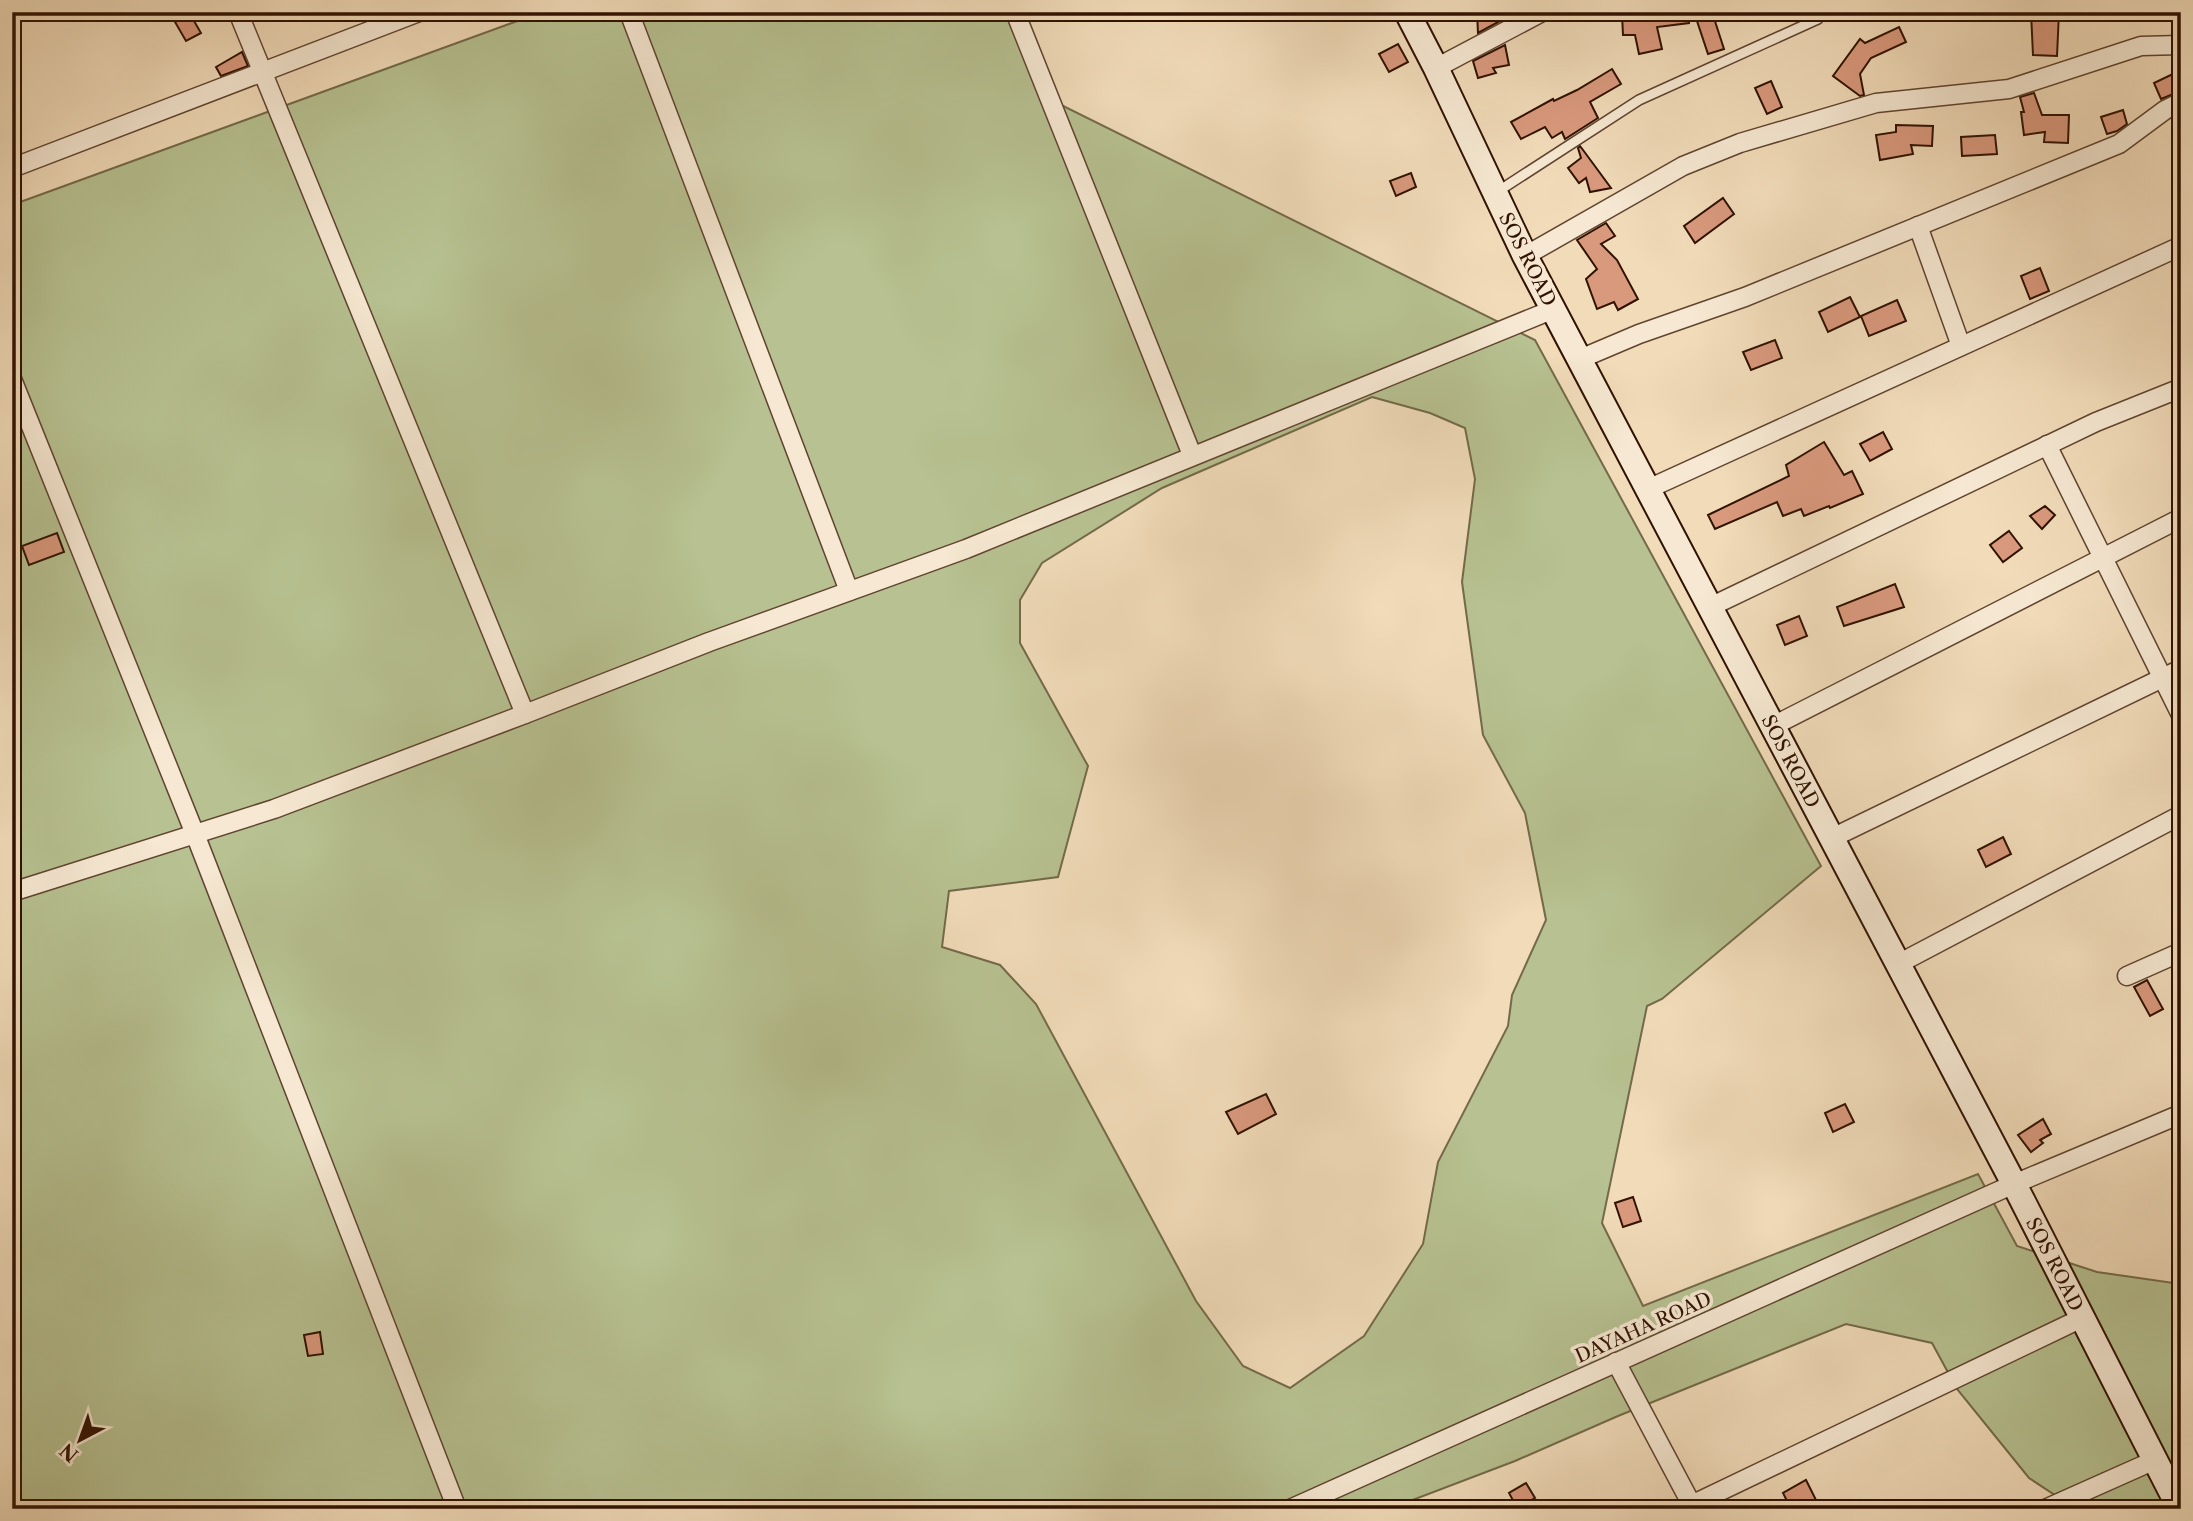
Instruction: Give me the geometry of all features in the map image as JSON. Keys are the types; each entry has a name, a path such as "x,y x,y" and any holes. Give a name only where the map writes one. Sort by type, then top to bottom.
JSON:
{"street":[{"path":"239,12 526,714"},
{"path":"12,168 419,12"},
{"path":"629,12 849,591"},
{"path":"1015,12 1192,455"},
{"name":"SOS ROAD","path":"1407,12 1525,256 2014,1184 2180,1509"},
{"path":"1436,68 1542,12"},
{"path":"1525,256 1683,166 1740,143 1876,103 2009,89 2141,46 2181,44"},
{"path":"1580,359 1639,334 1745,298 2119,144 2165,110 2181,102"},
{"path":"1917,226 1961,346"},
{"path":"1648,489 2181,246"},
{"path":"12,892 274,809 709,642 966,549 1554,309"},
{"path":"12,379 195,834 457,1509"},
{"path":"1710,607 2096,422 2181,387"},
{"path":"2048,445 2181,715"},
{"path":"1773,726 2181,518"},
{"path":"1832,838 2181,669"},
{"path":"1898,964 2181,815"},
{"path":"2127,976 2181,952"},
{"name":"DAYAHA ROAD","path":"1290,1509 2014,1184 2181,1114"},
{"path":"1683,1509 2082,1318"},
{"path":"1616,1362 1694,1509"},
{"path":"2045,1509 2155,1460"}],"lane":[{"path":"1495,193 1639,100 1818,19"}],"green space":[{"path":"542,12 1014,12 1043,96 1535,340 1821,866 1662,999 1647,1006 1602,1223 1643,1306 1978,1174 2017,1246 2097,1272 2181,1284 2181,1509 2076,1509 2029,1478 1957,1389 1932,1343 1846,1324 1618,1416 1515,1461 1389,1509 1004,1509 992,1500 975,1509 12,1509 12,205","holes":["1372,397 1430,413 1465,428 1475,479 1462,582 1483,735 1525,813 1546,920 1512,995 1508,1026 1438,1162 1423,1244 1364,1336 1290,1388 1243,1366 1196,1301 1036,1004 1000,965 942,947 949,891 1058,877 1088,766 1020,643 1020,600 1042,563 1162,488"]}],"building":[{"path":"1477,12 1501,12 1502,20 1478,33"},
{"path":"1689,12 1689,23 1657,27 1662,49 1639,54 1635,35 1623,35 1622,14"},
{"path":"1694,12 1712,12 1724,49 1708,54"},
{"path":"2031,12 2059,12 2057,56 2033,55"},
{"path":"190,14 201,33 186,41 175,22"},
{"path":"1899,27 1906,42 1871,58 1860,74 1864,95 1860,96 1833,76 1860,39 1865,43"},
{"path":"1398,44 1408,62 1389,72 1379,54"},
{"path":"1505,45 1509,65 1493,68 1496,73 1478,78 1473,61"},
{"path":"242,52 248,66 221,76 216,67"},
{"path":"1612,69 1621,84 1590,102 1598,118 1565,139 1562,132 1552,138 1545,127 1521,139 1511,122 1553,99 1554,101 1577,90"},
{"path":"2175,73 2181,91 2161,99 2154,83"},
{"path":"1771,81 1782,107 1767,114 1755,88"},
{"path":"2034,93 2042,115 2069,115 2068,143 2044,142 2045,132 2024,135 2021,112 2024,112 2020,97"},
{"path":"2123,110 2127,124 2107,134 2101,117"},
{"path":"1896,125 1933,126 1932,146 1911,145 1913,154 1880,160 1876,135 1896,132"},
{"path":"1995,135 1997,154 1962,156 1961,137"},
{"path":"1580,146 1611,188 1590,192 1586,178 1579,183 1568,168 1581,158 1578,148"},
{"path":"1411,173 1416,187 1396,196 1390,181"},
{"path":"1723,198 1734,214 1695,243 1684,226"},
{"path":"1606,223 1615,236 1601,244 1617,260 1638,299 1618,310 1614,302 1597,309 1586,279 1597,269 1577,240"},
{"path":"2040,268 2049,291 2030,299 2021,276"},
{"path":"1850,297 1860,317 1828,332 1819,312"},
{"path":"1897,300 1906,321 1869,336 1861,316"},
{"path":"1775,340 1782,358 1751,370 1743,352"},
{"path":"1883,432 1892,449 1870,461 1860,444"},
{"path":"1824,442 1844,475 1852,471 1863,494 1804,516 1801,509 1783,516 1777,502 1715,529 1708,515 1789,476 1786,465"},
{"path":"2045,506 2055,515 2042,529 2030,516"},
{"path":"2009,531 2022,548 2003,562 1990,545"},
{"path":"57,533 64,552 29,565 22,546"},
{"path":"1895,584 1904,607 1844,626 1837,607"},
{"path":"1799,616 1807,636 1785,645 1777,625"},
{"path":"2003,837 2011,854 1986,867 1978,850"},
{"path":"2147,980 2163,1009 2150,1016 2134,987"},
{"path":"1266,1094 1276,1114 1238,1134 1226,1112"},
{"path":"1845,1104 1854,1122 1833,1132 1825,1113"},
{"path":"2043,1119 2051,1134 2040,1140 2043,1143 2031,1152 2018,1135"},
{"path":"1633,1197 1641,1221 1623,1227 1615,1203"},
{"path":"320,1332 323,1354 308,1356 304,1335"},
{"path":"1806,1480 1817,1502 1804,1509 1791,1509 1783,1493"},
{"path":"1526,1483 1535,1498 1517,1508 1509,1493"}]}
